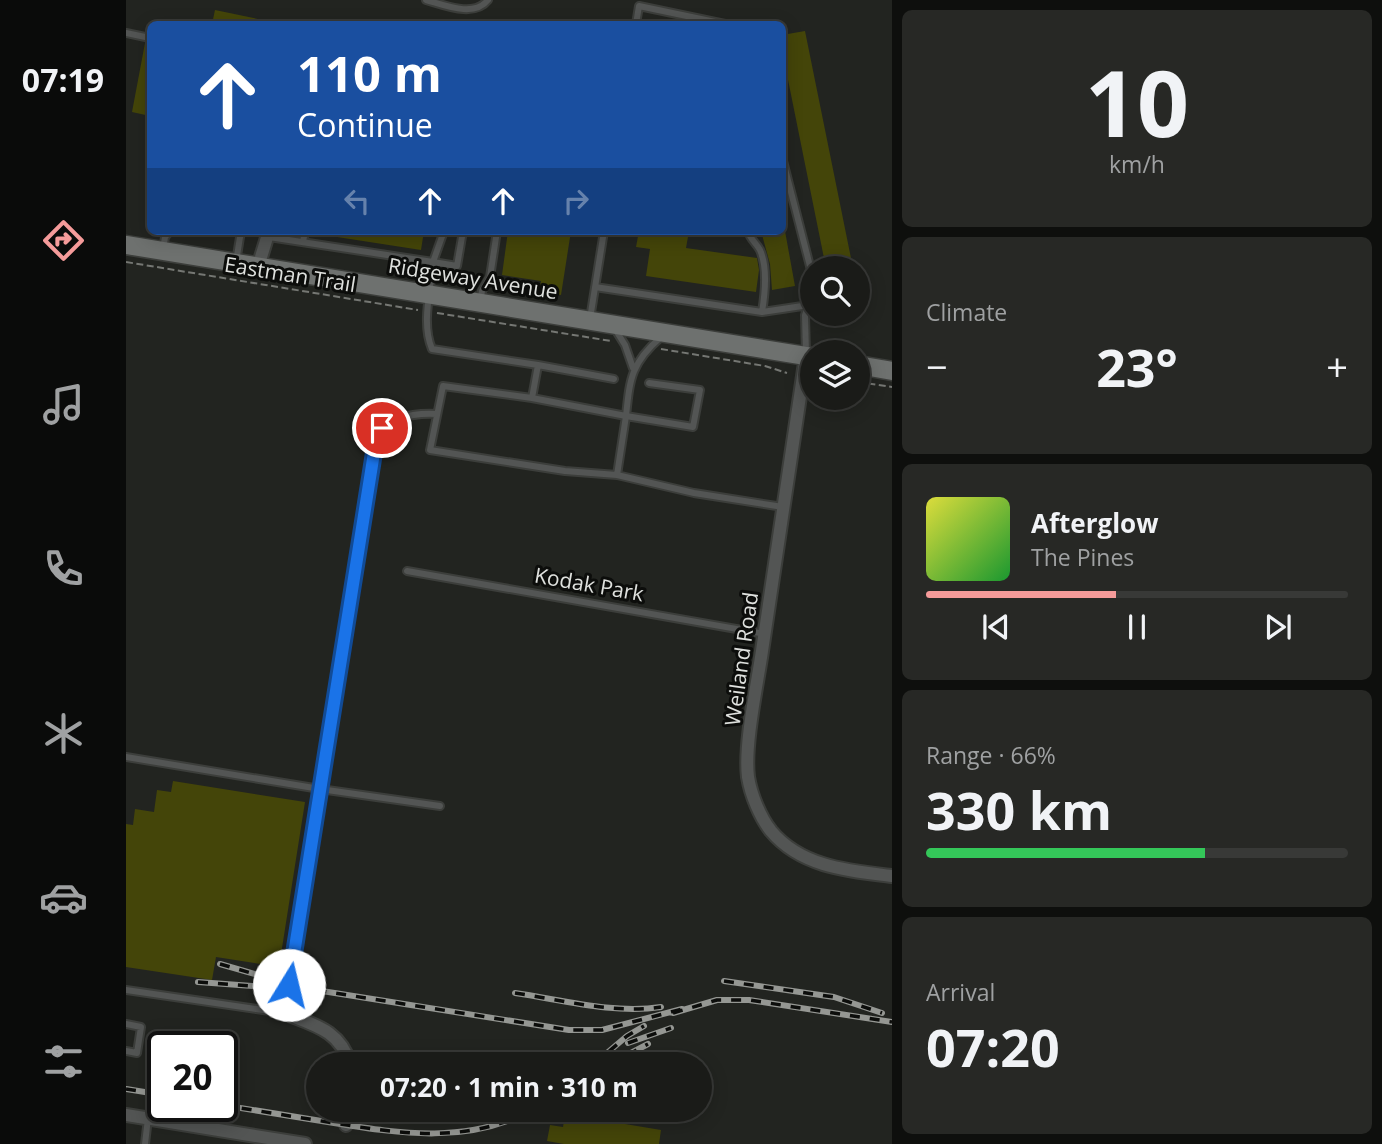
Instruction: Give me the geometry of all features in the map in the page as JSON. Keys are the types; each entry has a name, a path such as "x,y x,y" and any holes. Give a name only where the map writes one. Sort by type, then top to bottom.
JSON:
{"main road":[{"name":"Ridgeway Avenue","path":"126,245 258,267 429,304 480,303 590,321 614,333 661,341 800,356"}],"street":[{"path":"258,267 269,235"},
{"name":"Weiland Road","path":"800,409 765,634 748,755 748,778 762,817 771,831 801,856 828,866 892,876"},
{"path":"284,1013 327,1031 346,1052"},
{"path":"126,1115 147,1118"},
{"path":"172,1122 305,1144"}],"lane":[{"path":"426,0 474,9 486,4 488,0"},
{"path":"636,21 639,6 711,21"},
{"path":"126,33 147,37"},
{"path":"786,173 807,256"},
{"path":"162,251 167,235"},
{"path":"236,264 240,235"},
{"path":"273,235 457,267 462,235"},
{"path":"303,242 304,235"},
{"path":"443,235 433,262 426,336 432,349 614,379"},
{"path":"480,303 482,291 490,276 496,235"},
{"path":"590,321 603,235"},
{"path":"750,235 761,252 764,272 765,295 762,312"},
{"path":"595,287 762,312 800,306"},
{"path":"614,333 625,345 633,368 617,475"},
{"path":"633,368 648,348 661,341"},
{"path":"531,398 538,365"},
{"path":"649,383 700,390 693,427 531,398 443,386 430,450 565,471 617,475 694,493 783,507"},
{"path":"126,990 284,1013 377,434 391,422 405,417 422,413 436,414"},
{"name":"Kodak Park","path":"407,571 765,634"},
{"path":"126,757 440,806"},
{"path":"126,1024 141,1027 137,1053 126,1051"},
{"path":"145,1144 148,1122"}],"path":[{"name":"Eastman Trail","path":"126,262 614,333"},
{"path":"661,341 787,373"},
{"path":"870,384 892,387"}],"building":[{"path":"215,10 263,20 263,21 213,21"},
{"path":"805,31 851,256 824,256 786,70 786,34"},
{"path":"145,43 147,43 147,115 132,112"},
{"path":"337,235 423,235 421,250"},
{"path":"507,235 570,235 561,295 539,291 541,281 502,275"},
{"path":"638,235 688,235 686,248 757,258 759,270 756,292 646,276 650,249 636,247"},
{"path":"762,235 786,235 795,286 772,290 770,264"},
{"path":"173,781 305,802 279,967 216,957 212,980 126,967 126,824 133,825 135,809 154,812 157,790 171,792"},
{"path":"564,1122 613,1122 661,1130 659,1144 564,1144 547,1141 550,1125 563,1127"}],"railway":[{"path":"220,964 303,988 569,1030 602,1030 682,1009"},
{"path":"724,981 834,997 882,1013"},
{"path":"198,982 278,988"},
{"path":"515,993 625,1009 661,1007"},
{"path":"673,1013 717,1000 749,1000 892,1022"},
{"path":"608,1052 644,1026"},
{"path":"628,1043 671,1028"},
{"path":"633,1052 648,1044"},
{"path":"126,1089 147,1092"},
{"path":"238,1108 306,1118"},
{"path":"328,1122 410,1133 459,1132 505,1122"}],"route":[{"path":"289,985 377,434 382,428"}]}
